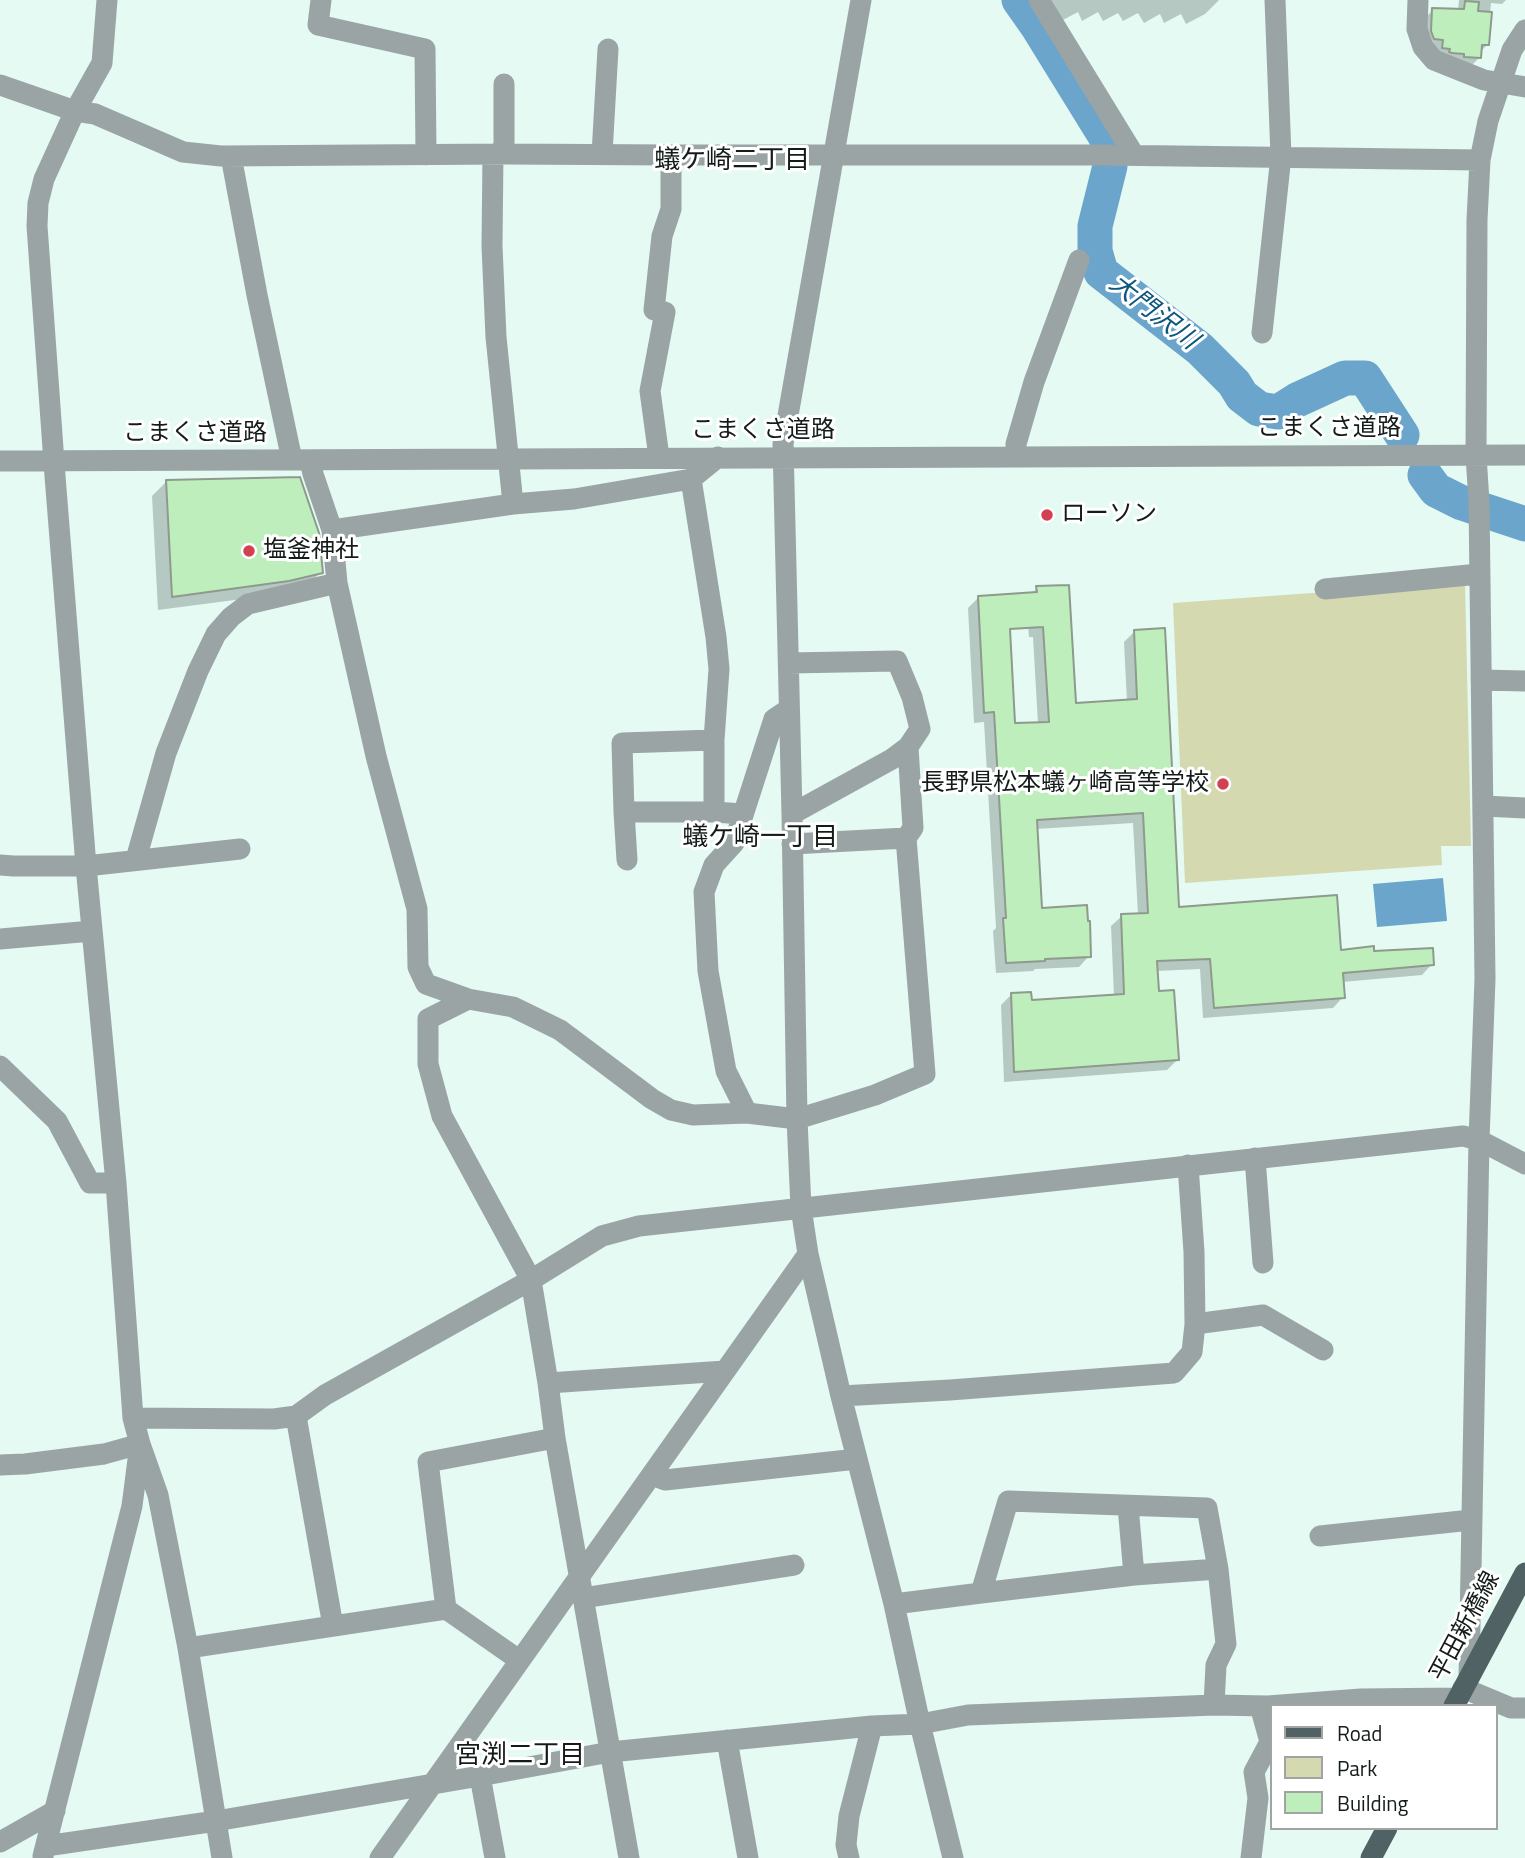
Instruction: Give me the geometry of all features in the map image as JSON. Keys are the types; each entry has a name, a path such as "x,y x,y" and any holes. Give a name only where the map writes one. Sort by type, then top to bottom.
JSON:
{"main road":[{"name":"平田新橋線","path":"1461,1692 1525,1573"},
{"path":"1371,1858 1386,1830"}],"street":[{"path":"107,0 102,63 75,111 44,179 38,203 37,226 86,866 116,1183 133,1418 139,1444 158,1495 188,1648 222,1858"},
{"path":"321,0 318,25 425,49 426,155"},
{"path":"862,0 782,458 801,1208 808,1254 841,1396 894,1604 953,1858"},
{"path":"1039,0 1118,155"},
{"path":"1262,333 1281,156 1275,0"},
{"path":"1418,0 1417,29 1423,47 1434,60 1484,80 1525,87"},
{"path":"1461,1692 1471,1520 1485,979 1476,455 1477,220 1480,160 1489,121 1512,50 1525,30"},
{"path":"603,154 608,49"},
{"path":"504,84 492,246 507,459 513,503"},
{"path":"0,85 75,111 95,114 183,152 231,156 1118,155 1480,160"},
{"path":"659,457 650,391 665,312 654,310 662,236 671,209 671,155"},
{"path":"231,156 257,295 301,460 313,474 332,530 337,583 376,756 417,909 418,967 426,984 468,999 513,1007 560,1030 652,1100 671,1110 693,1115 747,1113 797,1119 875,1096 926,1074 906,838 913,828 908,747"},
{"path":"1016,457 1016,444 1034,382 1079,260"},
{"name":"こまくさ道路","path":"0,461 1525,455"},
{"path":"332,530 513,503 574,499 691,480 718,457"},
{"path":"691,480 719,668 713,812"},
{"path":"1325,589 1479,574"},
{"path":"136,859 166,753 198,671 216,634 231,617 248,604 337,583"},
{"path":"789,663 897,661 912,697 920,729 908,747 892,759 792,814"},
{"path":"1481,680 1525,681"},
{"path":"747,1113 726,1071 708,971 704,892 715,865 734,843 774,719 789,709"},
{"path":"627,860 622,743 714,740"},
{"path":"1484,806 1525,808"},
{"path":"624,812 743,814"},
{"path":"792,844 906,838"},
{"path":"0,864 86,866 240,849"},
{"path":"0,939 92,931"},
{"path":"468,999 428,1019 428,1064 442,1116 531,1280 580,1588 629,1858"},
{"path":"0,1066 57,1121 90,1183 116,1183"},
{"path":"133,1418 274,1419 296,1416 325,1395 531,1280 602,1236 639,1226 1463,1136 1479,1140 1525,1164"},
{"path":"1255,1158 1263,1264"},
{"path":"841,1396 1174,1373 1192,1352 1195,1324 1194,1252 1188,1165"},
{"path":"380,1858 519,1660 580,1588 652,1475 808,1254"},
{"path":"1195,1324 1263,1315 1323,1350"},
{"path":"548,1383 725,1371"},
{"path":"296,1416 333,1626"},
{"path":"446,1609 428,1462 555,1438"},
{"path":"0,1465 104,1454 139,1444"},
{"path":"139,1444 132,1506 44,1852 610,1752 872,1726 920,1724 968,1715 1270,1705"},
{"path":"652,1475 665,1480 857,1459"},
{"path":"981,1593 1007,1502 1207,1508 1218,1569 1226,1644 1216,1665 1214,1705"},
{"path":"1128,1506 1134,1575"},
{"path":"1320,1536 1471,1520"},
{"path":"580,1588 794,1564"},
{"path":"894,1604 1134,1575 1218,1569"},
{"path":"188,1648 446,1609 519,1660"},
{"path":"1288,1704 1461,1692 1511,1708 1525,1708"},
{"path":"1251,1858 1258,1798 1254,1772 1270,1742 1259,1706"},
{"path":"849,1858 846,1845 849,1816 872,1726"},
{"path":"727,1740 748,1858"},
{"path":"480,1776 495,1858"},
{"path":"0,1842 55,1811"}],"green space":[{"path":"1465,582 1471,846 1441,846 1442,865 1185,883 1173,603"}],"water":[{"path":"1443,878 1447,921 1377,927 1373,884"}],"building":[{"path":"1465,1 1479,2 1478,11 1492,12 1489,45 1482,45 1481,58 1464,57 1464,54 1449,52 1450,49 1442,48 1443,40 1434,39 1431,31 1432,8 1464,9"},
{"name":"塩釜神社","path":"300,477 319,533 323,573 289,581 172,597 166,480"},
{"path":"1069,585 1076,703 1137,699 1134,630 1165,628 1179,907 1337,895 1341,950 1374,946 1374,951 1433,948 1434,965 1343,973 1345,998 1214,1008 1210,959 1157,961 1159,991 1174,990 1179,1060 1014,1072 1011,993 1031,992 1032,1000 1124,994 1121,914 1148,913 1143,813 1037,820 1042,908 1087,905 1091,957 1006,963 1003,918 1006,918 994,712 984,713 978,596 1037,592 1036,586","holes":["1043,627 1049,722 1015,723 1010,629"]}],"waterway":[{"name":"大門沢川","path":"1019,0 1109,142 1110,166 1095,226 1095,251 1101,272 1200,349 1234,383 1242,396 1259,409 1278,412 1297,400 1345,378 1365,378 1402,435"},
{"name":"大門沢川","path":"1425,475 1436,490 1462,503 1525,524"}],"place":[{"name":"ローソン","path":"1047,515"},
{"name":"塩釜神社","path":"249,551"},
{"name":"長野県松本蟻ヶ崎高等学校","path":"1223,784"}],"district":[{"name":"蟻ケ崎二丁目","path":"732,162"},
{"name":"蟻ケ崎一丁目","path":"760,839"},
{"name":"宮渕二丁目","path":"520,1757"}]}
